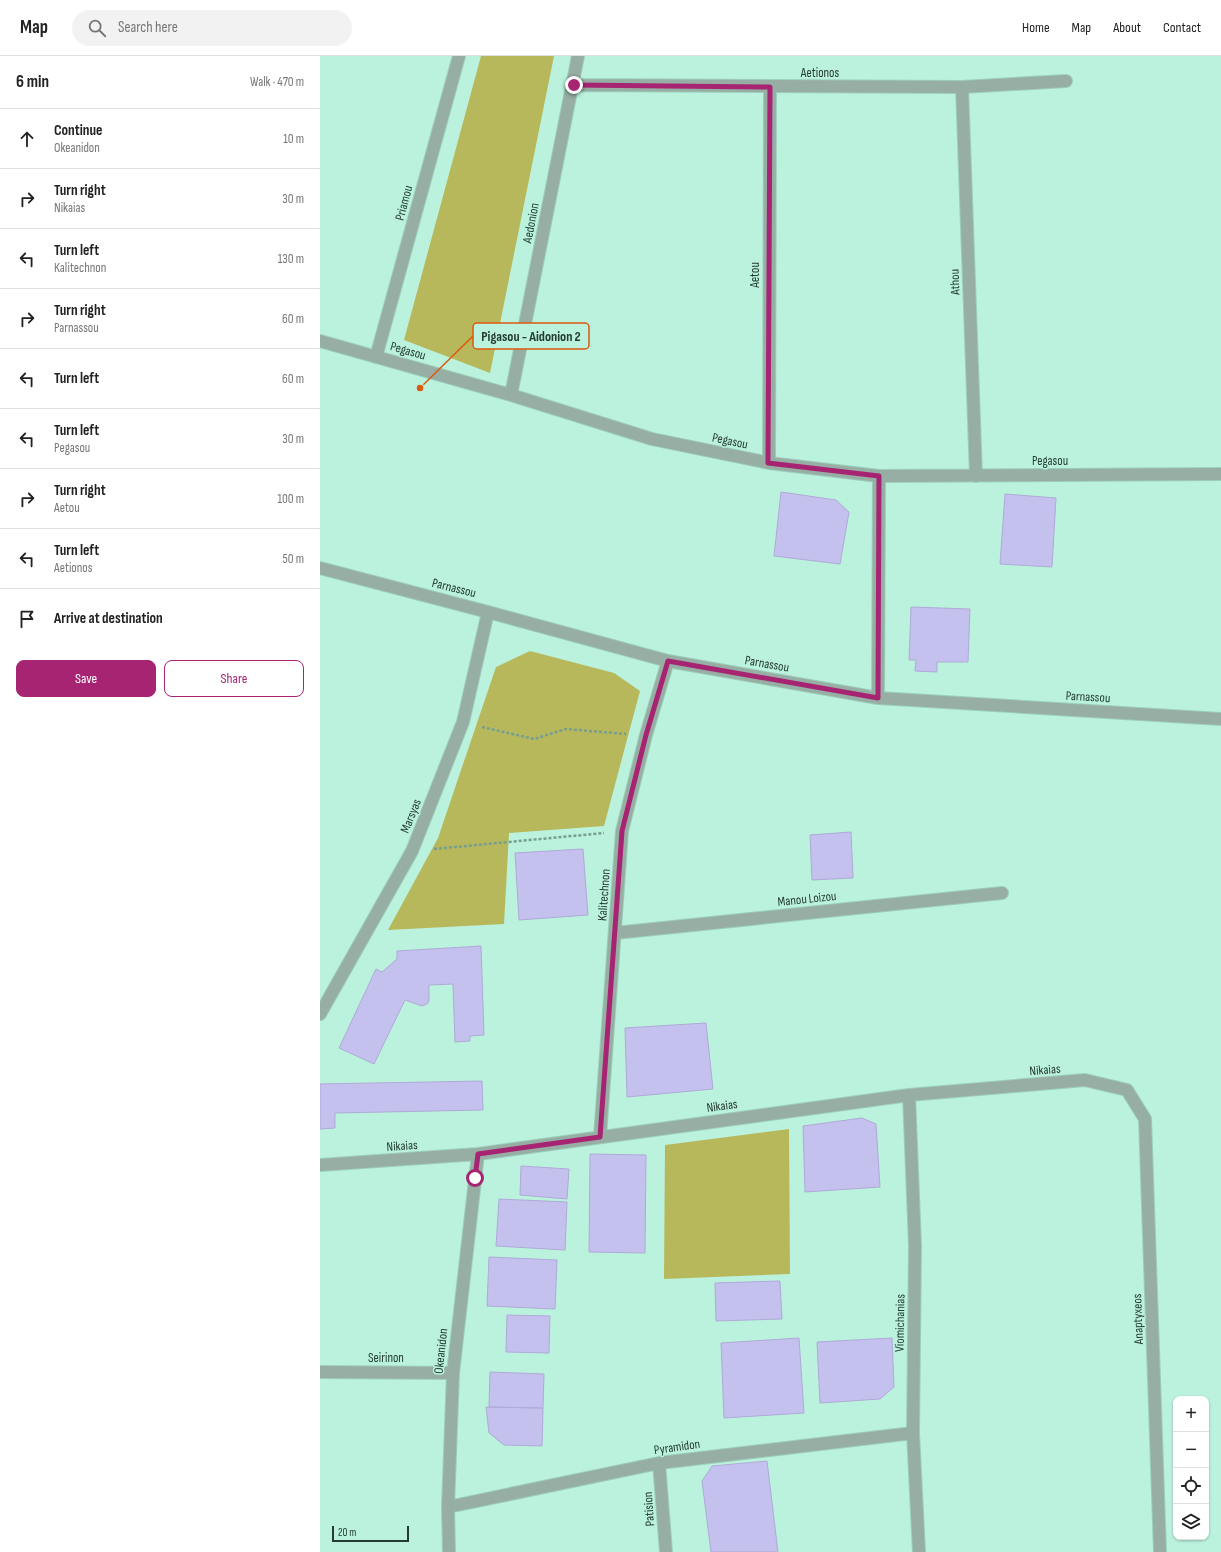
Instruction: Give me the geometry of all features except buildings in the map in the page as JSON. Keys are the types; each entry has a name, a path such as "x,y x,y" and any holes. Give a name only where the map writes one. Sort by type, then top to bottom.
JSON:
{"street":[{"name":"Priamou","path":"376,356 459,56"},
{"name":"Aedonion","path":"511,395 574,85 578,56"},
{"name":"Aetionos","path":"574,85 962,87 1066,81"},
{"name":"Aetou","path":"768,463 770,87"},
{"name":"Athou","path":"962,87 976,476"},
{"name":"Pegasou","path":"320,342 376,356 511,395 652,439 768,463 879,476 1221,474"},
{"path":"878,698 879,476"},
{"name":"Parnassou","path":"320,568 668,661 878,698 1221,719"},
{"name":"Marsyas","path":"320,1014 412,851 463,722 488,612"},
{"name":"Kalitechnon","path":"600,1137 622,831 646,735 668,661"},
{"name":"Manou Loizou","path":"615,933 1002,893"},
{"name":"Nikaias","path":"320,1166 478,1154 909,1095 1085,1080 1127,1090"},
{"name":"Anaptyxeos","path":"1127,1090 1145,1119 1160,1552"},
{"name":"Viomichanias","path":"909,1095 915,1246 913,1433 918,1552"},
{"name":"Okeanidon","path":"449,1552 448,1507 453,1373 478,1154"},
{"name":"Seirinon","path":"320,1372 453,1373"},
{"name":"Pyramidon","path":"448,1507 660,1463 913,1433"},
{"name":"Patision","path":"660,1463 666,1552"}],"path":[{"path":"463,722 534,739 566,729 646,735"},
{"path":"412,851 622,831"}],"shaded area":[{"path":"481,56 554,56 490,373 404,340"},
{"path":"530,651 614,673 640,691 604,826 509,833 504,924 388,930 438,838 496,667"},
{"path":"789,1129 790,1274 664,1279 665,1145"}],"place":[{"name":"Pigasou - Aidonion 2","path":"420,388"}],"route":[{"path":"475,1178 478,1154 600,1137 622,831 646,735 668,661 878,698 879,476 768,463 770,87 574,85"}]}
